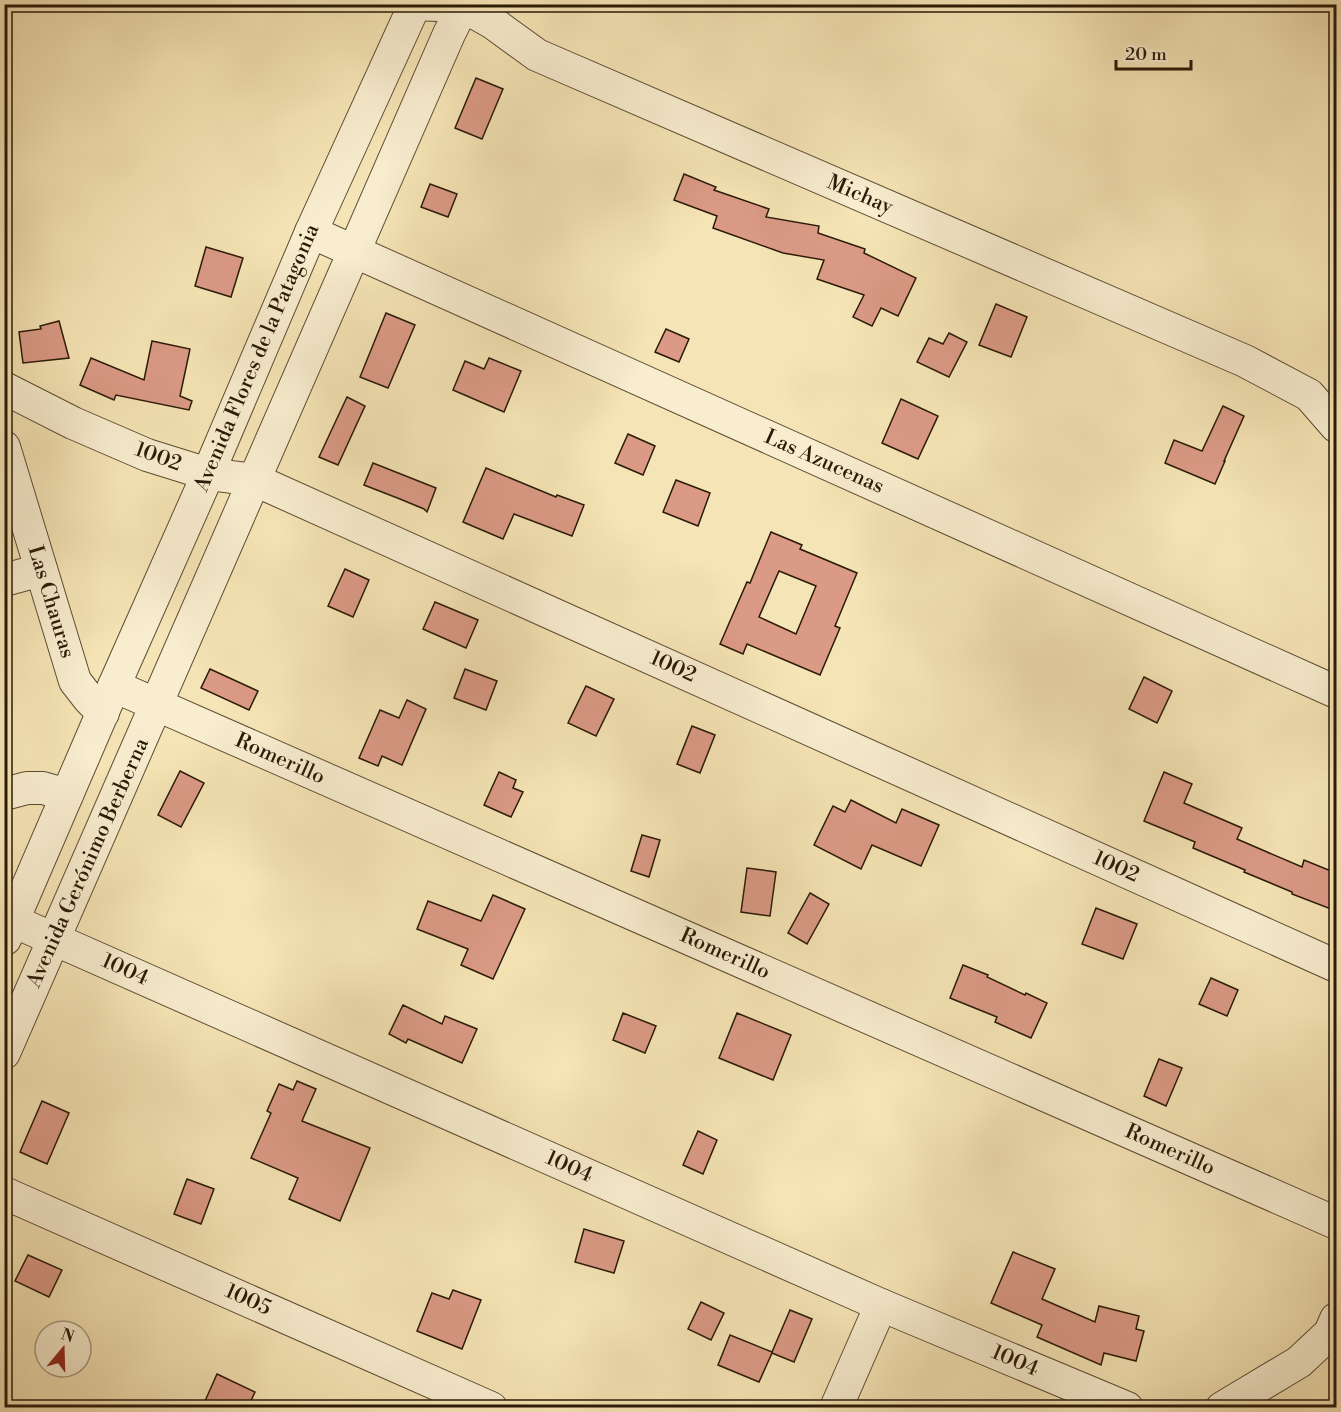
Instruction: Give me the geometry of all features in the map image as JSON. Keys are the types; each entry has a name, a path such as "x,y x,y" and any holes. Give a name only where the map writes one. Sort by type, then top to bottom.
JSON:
{"street":[{"name":"Michay","path":"414,5 464,5 537,55 1245,361 1309,395 1336,426"},
{"name":"Avenida Flores de la Patagonia","path":"108,699 208,474 310,232 414,5"},
{"path":"157,705 449,34 464,5"},
{"name":"Las Azucenas","path":"310,232 1336,692"},
{"name":"1002","path":"4,388 73,423 147,455 208,474 255,480 1336,966"},
{"name":"Las Chauras","path":"4,447 75,681 89,699 108,699"},
{"path":"4,580 41,570"},
{"path":"9,930 108,699"},
{"name":"Romerillo","path":"108,699 157,705 1336,1223"},
{"name":"Avenida Gerónimo Berberna","path":"4,1053 157,705"},
{"path":"4,794 27,788 43,788 67,795"},
{"name":"1004","path":"9,930 54,939 881,1305 1127,1407"},
{"name":"1005","path":"4,1192 491,1407"},
{"path":"836,1407 881,1305"},
{"path":"1222,1407 1299,1362 1330,1333 1336,1319"}],"building":[{"path":"476,78 503,89 482,139 455,128"},
{"path":"684,174 716,187 714,190 769,209 766,217 819,226 818,233 865,249 864,253 916,278 898,316 881,308 872,326 853,317 864,295 817,279 824,260 783,253 713,228 717,216 674,200"},
{"path":"430,184 457,194 448,217 421,207"},
{"path":"206,247 243,258 231,297 195,286"},
{"path":"996,304 1027,317 1011,357 979,345"},
{"path":"386,313 415,325 388,388 360,377"},
{"path":"59,321 69,358 23,363 19,332 41,329 40,326"},
{"path":"666,329 689,339 679,362 655,352"},
{"path":"949,333 967,342 949,377 917,362 929,338 943,344"},
{"path":"152,341 190,349 180,396 192,401 189,410 116,395 114,400 80,385 91,358 144,380"},
{"path":"489,358 521,371 504,412 453,390 465,361 484,369"},
{"path":"347,397 365,406 338,465 319,457"},
{"path":"901,399 938,416 918,459 882,443"},
{"path":"1223,406 1244,416 1215,484 1165,463 1174,440 1202,451"},
{"path":"628,434 655,446 643,475 615,463"},
{"path":"373,463 436,488 427,512 364,485"},
{"path":"486,468 556,497 557,495 584,505 572,536 514,514 503,539 463,522"},
{"path":"676,480 710,493 698,526 663,512"},
{"path":"771,532 802,545 800,549 857,573 835,626 840,628 820,675 747,644 743,654 720,644 747,582 750,583","holes":["779,571 816,586 796,634 759,617"]},
{"path":"345,569 369,580 353,617 328,606"},
{"path":"435,602 478,620 466,648 423,629"},
{"path":"210,669 258,691 249,710 201,688"},
{"path":"465,669 497,681 486,710 454,698"},
{"path":"1144,677 1172,691 1157,723 1129,709"},
{"path":"586,686 614,699 596,736 568,723"},
{"path":"407,700 426,709 402,765 382,756 378,766 359,758 380,710 399,718"},
{"path":"692,726 715,735 700,773 677,764"},
{"path":"180,771 204,783 181,827 158,815"},
{"path":"499,772 516,780 513,788 523,792 511,817 484,805"},
{"path":"1164,772 1192,784 1184,803 1242,828 1237,839 1302,867 1304,860 1336,873 1336,911 1244,872 1245,870 1193,848 1195,842 1144,821"},
{"path":"851,800 896,823 902,809 939,825 921,866 872,845 861,869 814,845 833,806 845,812"},
{"path":"642,835 660,840 649,877 631,871"},
{"path":"747,868 776,872 770,916 741,912"},
{"path":"810,893 829,904 807,944 788,933"},
{"path":"493,895 525,909 493,979 461,965 468,949 417,929 428,901 481,921"},
{"path":"1096,908 1137,924 1123,959 1082,944"},
{"path":"963,965 1047,1003 1031,1038 995,1022 997,1017 950,998"},
{"path":"1211,978 1238,990 1227,1016 1199,1004"},
{"path":"403,1005 442,1024 445,1016 477,1029 462,1063 408,1039 406,1043 389,1034"},
{"path":"623,1013 656,1026 645,1053 613,1040"},
{"path":"737,1013 791,1035 773,1080 719,1058"},
{"path":"1159,1059 1182,1068 1166,1106 1144,1096"},
{"path":"297,1081 316,1089 302,1121 370,1148 340,1221 289,1199 298,1178 251,1158 271,1113 267,1111 279,1084 293,1090"},
{"path":"42,1101 69,1113 47,1164 20,1152"},
{"path":"698,1131 717,1140 703,1174 683,1165"},
{"path":"187,1179 214,1189 201,1224 174,1214"},
{"path":"584,1229 624,1241 614,1273 575,1262"},
{"path":"1013,1252 1055,1269 1042,1299 1095,1322 1099,1306 1139,1316 1136,1329 1144,1331 1136,1361 1104,1353 1101,1365 1037,1337 1042,1325 991,1303"},
{"path":"28,1255 62,1270 49,1297 15,1281"},
{"path":"453,1290 481,1300 462,1349 417,1331 432,1293 449,1299"},
{"path":"701,1302 724,1313 711,1340 688,1329"},
{"path":"790,1310 812,1319 794,1362 772,1353 759,1382 718,1365 730,1335 772,1352"},
{"path":"217,1374 255,1392 248,1407 219,1407 205,1401"}]}
